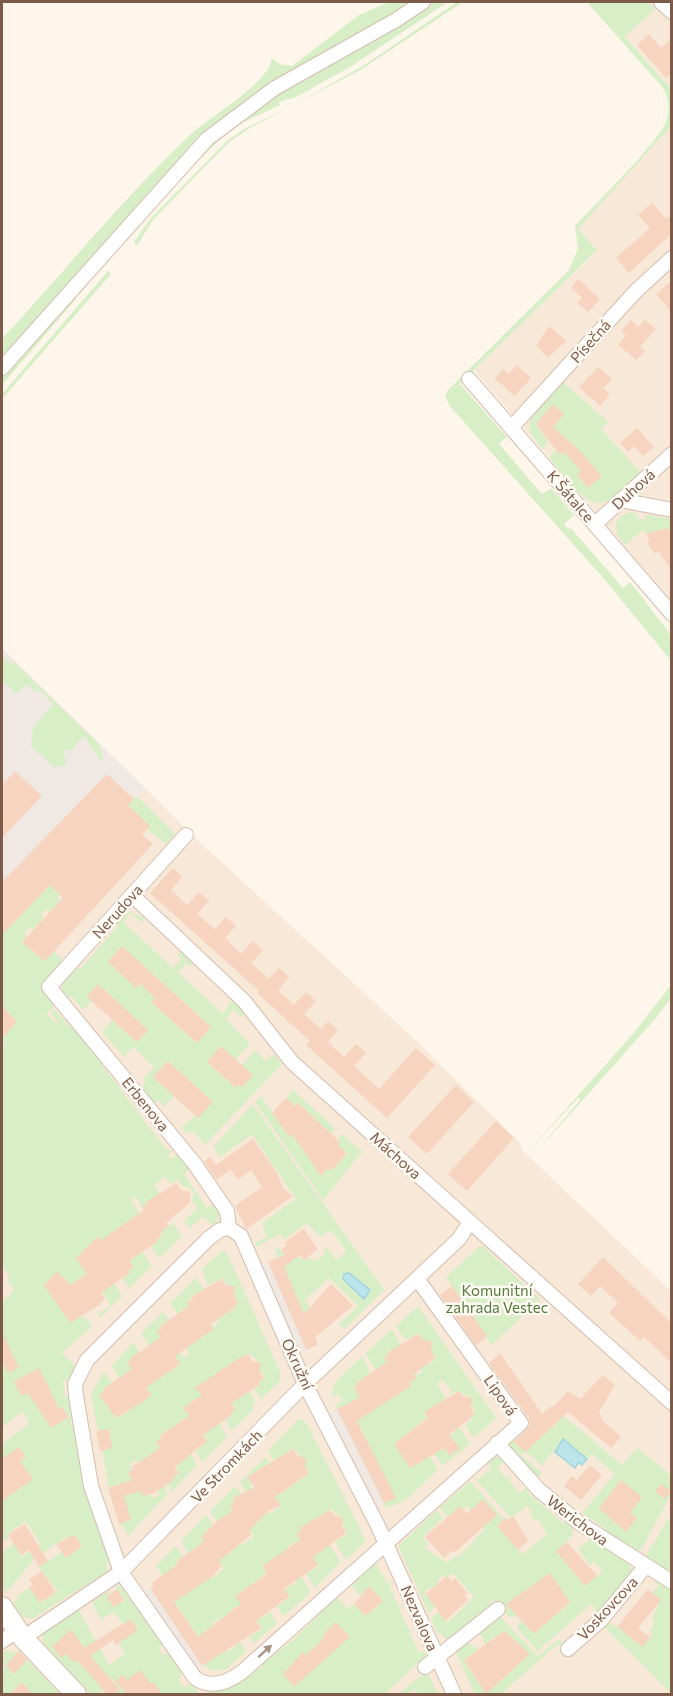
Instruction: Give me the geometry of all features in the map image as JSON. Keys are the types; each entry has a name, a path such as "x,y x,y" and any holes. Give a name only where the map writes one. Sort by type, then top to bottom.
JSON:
{"street":[{"path":"2,368 207,139 275,88 396,20 423,2"},
{"path":"661,2 672,12"},
{"name":"Písečná","path":"511,428 636,291 672,258"},
{"name":"K Šátalce","path":"469,379 672,614"},
{"name":"Duhová","path":"595,524 672,454"},
{"path":"620,500 672,510"},
{"name":"Nerudova","path":"49,987 186,835"},
{"name":"Máchova","path":"132,895 244,1001 292,1062 672,1403"},
{"name":"Erbenova","path":"49,987 194,1163 227,1211 229,1228"},
{"name":"Ve Stromkách","path":"14,1636 122,1572 305,1384 459,1239 470,1222"},
{"path":"229,1228 220,1230 209,1238 87,1359 75,1384 79,1423 92,1486 122,1572 195,1678 205,1683 218,1684 242,1672 385,1542"},
{"name":"Okružní","path":"229,1228 241,1236 305,1384 385,1542"},
{"name":"Lipová","path":"385,1542 521,1423 418,1280"},
{"name":"Werichova","path":"497,1443 538,1490 578,1522 645,1567 672,1582"},
{"name":"Nezvalova","path":"385,1542 454,1695"},
{"name":"Voskovcova","path":"568,1649 601,1620 645,1567"},
{"path":"2,1607 14,1636 76,1695"},
{"path":"425,1666 438,1659 498,1609"}],"shaded area":[{"path":"594,2 671,2 671,89"},
{"path":"671,125 671,601 474,370 597,251 576,227"},
{"path":"2,648 145,788 4,933 2,931"},
{"path":"145,788 194,837 409,1034 519,1142 523,1151 671,1291 671,1694 2,1694 2,931 3,933"},
{"path":"279,1257 318,1345 293,1356 255,1268"},
{"path":"348,1403 396,1498 370,1510 323,1415"},
{"path":"160,1581 213,1659 191,1673 138,1596"}],"green space":[{"path":"389,2 415,2 270,87 136,208 2,360 2,339 142,183 199,127 252,87 269,67 271,58 280,64 292,66 359,15"},
{"path":"433,2 448,2 350,67 296,97 279,102 280,105 244,122 222,137 152,207 211,144 283,91 408,19"},
{"path":"457,2 463,2 362,69 298,103 366,64"},
{"path":"587,2 649,2 655,9 625,37 671,89 671,126 578,229 597,250 460,384 507,437 499,444 542,494 551,488 574,515 564,524 567,529 571,528 623,588 630,582 671,635 671,661 606,581 449,405 445,396 448,390 569,270 578,248 575,226 640,157 667,119 668,102 662,87"},
{"path":"290,107 250,128 228,143 153,220 137,246 134,242 150,219 227,141 244,129"},
{"path":"108,271 111,274 2,399 2,394"},
{"path":"95,274 80,294 77,292 74,297 76,299 2,385 2,375 47,319 73,290"},
{"path":"563,382 608,422 601,429 640,472 618,493 604,502 597,503 582,495 549,458 556,450 560,455 572,444 552,426 559,420 553,405 536,424 548,442 542,449 529,431 531,417"},
{"path":"632,512 637,514 637,518 645,520 646,515 671,519 671,531 666,528 646,534 643,530 625,545 616,527 622,515"},
{"path":"2,655 12,665 14,662 99,744 103,759 100,760 84,736 71,750 64,751 66,765 55,768 31,746 33,728 53,704 39,690 36,692 27,684 16,694 2,680"},
{"path":"137,796 175,834 166,844 147,829 150,826 139,816 57,897 60,900 50,912 46,909 41,915 44,918 33,929 30,927 24,933 27,936 22,942 44,961 53,951 65,962 41,987 56,1004 46,1014 61,1027 51,1012 54,1009 70,1027 73,1025 104,1062 101,1064 166,1149 172,1151 168,1155 171,1159 178,1153 190,1168 184,1174 207,1208 216,1203 219,1216 214,1225 203,1217 189,1228 184,1221 197,1208 192,1200 194,1195 189,1187 183,1187 178,1179 171,1184 165,1176 154,1185 160,1195 147,1201 148,1204 143,1208 135,1196 131,1200 141,1216 115,1230 90,1275 74,1281 75,1320 84,1316 92,1326 62,1353 75,1365 70,1382 63,1380 65,1396 70,1398 73,1417 70,1424 74,1426 85,1482 110,1561 106,1563 108,1571 35,1617 27,1618 21,1615 13,1602 18,1599 17,1596 30,1587 41,1603 58,1591 39,1567 62,1552 66,1557 82,1546 75,1535 70,1539 68,1536 34,1559 11,1587 4,1592 2,1552 14,1544 22,1557 41,1545 26,1521 8,1533 9,1537 2,1542 2,1502 6,1498 2,1492 2,1444 29,1424 23,1411 2,1427 2,1303 14,1290 8,1282 9,1275 2,1267 2,1048 5,1044 2,1038 17,1022 2,1006 2,931 3,933"},
{"path":"130,912 145,918 141,923 131,913 123,922 173,968 181,959 177,955 182,950 195,961 190,967 186,964 178,972 223,1014 233,998 246,1013 241,1017 234,1009 226,1019 250,1044 236,1059 207,1063 236,1088 239,1084 243,1087 253,1075 242,1065 255,1050 266,1061 274,1054 282,1064 205,1145 193,1131 187,1134 182,1127 212,1101 168,1061 153,1077 174,1096 164,1106 159,1100 153,1104 140,1088 146,1083 143,1079 154,1067 133,1047 124,1057 102,1032 112,1020 137,1042 148,1030 98,985 87,997 91,1001 83,1010 71,996 66,1000 63,995 62,985 68,973 75,965 80,969 118,926 115,922","holes":["122,946 143,987 140,984 136,988 108,962","166,986 211,1027 196,1043 151,1002"]},
{"path":"671,985 671,998 656,1018 531,1158 580,1100 579,1097 526,1154 632,1035"},
{"path":"293,1090 335,1128 331,1133 318,1127 321,1124 298,1103 295,1106 286,1098"},
{"path":"261,1096 289,1137 292,1134 321,1176 329,1168 332,1171 347,1154 338,1145 340,1142 337,1139 342,1134 362,1152 323,1200 255,1102"},
{"path":"253,1104 384,1290 344,1329 339,1324 358,1306 329,1278 304,1301 310,1308 304,1314 275,1250 279,1248 290,1262 298,1257 306,1261 311,1258 314,1262 325,1254 323,1249 326,1247 336,1260 347,1252 331,1230 320,1237 307,1223 284,1239 280,1234 256,1247 255,1243 267,1237 262,1223 296,1199 252,1134 220,1157 213,1147"},
{"path":"173,1224 182,1236 159,1258 151,1246 162,1235 159,1231"},
{"name":"Komunitní zahrada Vestec","path":"481,1245 540,1299 492,1345 446,1277"},
{"path":"222,1251 227,1253 280,1372 280,1381 261,1399 254,1389 265,1377 259,1368 261,1364 249,1353 218,1372 218,1383 198,1400 196,1398 189,1403 191,1417 186,1420 184,1418 177,1423 179,1425 161,1434 162,1437 158,1440 163,1448 148,1455 149,1458 140,1465 135,1460 130,1463 132,1469 128,1473 144,1496 148,1494 154,1498 160,1495 157,1490 162,1483 168,1493 128,1536 121,1523 131,1520 120,1484 109,1487 102,1450 112,1448 109,1429 98,1431 91,1394 104,1371 114,1385 103,1389 104,1392 100,1395 116,1418 129,1412 128,1410 139,1405 150,1394 146,1386 158,1380 166,1370 168,1373 176,1368 174,1355 180,1353 184,1358 190,1354 185,1345 204,1336 204,1325 211,1324 213,1327 219,1323 217,1320 226,1311 227,1313 235,1309 233,1306 238,1302 232,1293 232,1286 228,1285 223,1278 208,1285 202,1269"},
{"path":"142,1252 152,1266 129,1288 121,1275 132,1264 129,1259"},
{"path":"196,1278 205,1290 192,1296 188,1303 191,1307 177,1314 170,1303"},
{"path":"112,1281 122,1296 100,1318 97,1315 111,1305 99,1288"},
{"path":"418,1306 496,1418 474,1438 465,1425 472,1420 471,1417 475,1414 470,1398 459,1391 449,1394 451,1390 443,1380 437,1384 446,1399 428,1409 424,1415 428,1420 422,1421 394,1444 410,1468 424,1461 423,1459 429,1455 438,1470 406,1500 386,1508 384,1503 395,1498 375,1458 364,1464 357,1450 369,1444 348,1403 337,1409 336,1405 343,1401 339,1394 333,1397 333,1391 338,1380 363,1356 371,1376 358,1382 354,1388 370,1411 401,1393 408,1379 411,1382 416,1378 413,1373 417,1375 422,1372 420,1368 432,1363 435,1358 429,1349 432,1345 425,1342 418,1334 405,1340 396,1326"},
{"path":"163,1312 171,1322 167,1321 158,1331 163,1339 149,1346 141,1333"},
{"path":"392,1329 401,1346 388,1352 388,1364 375,1370 366,1353"},
{"path":"133,1342 139,1352 135,1371 119,1378 112,1366"},
{"path":"248,1389 256,1402 252,1405 254,1409 232,1431 225,1419 235,1408 230,1401"},
{"path":"564,1416 622,1465 637,1448 671,1475 671,1494 641,1550 631,1552 602,1533 605,1528 582,1513 615,1474 592,1454 587,1459 563,1439 542,1466 525,1451 521,1455 542,1473 537,1479 507,1444 511,1439 526,1451"},
{"path":"299,1419 306,1422 366,1541 346,1560 335,1542 348,1534 341,1524 343,1520 332,1509 300,1528 301,1541 296,1545 294,1542 287,1547 289,1550 271,1559 273,1562 267,1573 259,1578 261,1581 242,1590 245,1604 239,1608 236,1606 230,1611 231,1613 213,1622 214,1625 210,1629 227,1653 240,1642 246,1651 225,1670 214,1671 202,1666 213,1658 160,1581 164,1578 156,1566 176,1546 183,1557 176,1563 189,1592 210,1576 212,1578 224,1569 218,1560 232,1552 230,1549 239,1543 242,1545 254,1537 248,1527 260,1521 259,1518 268,1512 270,1514 281,1506 274,1496 309,1474 303,1463 304,1459 293,1448 275,1461 268,1451"},
{"path":"217,1420 227,1437 202,1462 194,1448 197,1450 204,1445 207,1439 202,1432"},
{"path":"459,1427 470,1444 443,1466 434,1454"},
{"path":"189,1451 197,1465 172,1492 167,1482 179,1471 174,1464"},
{"path":"493,1455 504,1461 497,1468 507,1478 515,1473 508,1480 520,1493 528,1486 530,1489 527,1492 564,1524 567,1520 572,1524 573,1535 557,1551 584,1585 603,1572 594,1561 590,1565 578,1549 590,1539 628,1563 632,1569 631,1574 598,1613 591,1604 538,1651 516,1627 522,1620 535,1633 570,1603 550,1573 506,1604 517,1615 515,1617 509,1617 492,1600 490,1602 492,1608 448,1641 440,1633 437,1634 431,1618 439,1612 448,1623 474,1597 453,1573 446,1579 443,1575 437,1581 440,1584 433,1590 430,1587 424,1592 436,1606 429,1613 398,1546 437,1510 443,1518 423,1537 428,1544 425,1548 447,1563 456,1555 459,1557 484,1530 467,1505 464,1509 460,1506 448,1517 440,1507 470,1481 505,1520 498,1526 522,1555 547,1534 538,1519 535,1521 529,1514 532,1512 527,1506 511,1518 471,1475 478,1480 492,1467 486,1461"},
{"path":"266,1457 270,1464 262,1467 264,1470 258,1482 251,1486 252,1489 247,1493 240,1482"},
{"path":"235,1486 241,1493 231,1504 237,1512 218,1524 210,1511"},
{"path":"206,1515 213,1525 206,1530 207,1544 190,1556 181,1541"},
{"path":"671,1515 671,1575 644,1559"},
{"path":"329,1544 341,1562 315,1588 306,1574 319,1566 313,1558"},
{"path":"375,1562 388,1584 396,1580 389,1586 399,1607 407,1603 399,1609 409,1630 417,1626 409,1632 419,1653 427,1650 428,1653 385,1694 209,1694 208,1690 228,1687 260,1669 261,1664 291,1642 339,1594 338,1598 348,1609 354,1604 372,1612 383,1601 369,1586 360,1595 350,1584"},
{"path":"300,1575 310,1590 308,1595 284,1616 277,1606 290,1598 285,1590 297,1582 295,1578"},
{"path":"657,1580 671,1589 671,1693 603,1626 607,1622 616,1627 618,1625 643,1646 653,1634 649,1631 654,1624 652,1618 661,1600 653,1593 659,1585 654,1583"},
{"path":"120,1585 125,1588 163,1644 159,1650 162,1655 168,1653 182,1673 179,1680 183,1687 192,1684 200,1694 114,1694 120,1689 113,1680 99,1694 89,1694 43,1646 42,1633 78,1609 109,1665 125,1654 119,1643 131,1632 113,1612 101,1620 92,1602 111,1590 107,1597 114,1607 125,1600 115,1587"},
{"path":"270,1612 277,1623 253,1644 249,1637 262,1629 257,1621"},
{"path":"499,1615 538,1656 559,1639 572,1654 578,1651 571,1658 558,1644 501,1694 486,1694 530,1654 504,1631 485,1644 480,1632"},
{"path":"468,1643 478,1649 464,1660 486,1694 475,1694 456,1652"},
{"path":"7,1649 9,1653 19,1650 6,1665 14,1673 28,1660 61,1694 2,1694 2,1670 5,1666 2,1664 2,1653"},
{"path":"427,1671 438,1694 419,1694 414,1689 407,1694 398,1694"}],"water":[{"path":"349,1273 370,1290 364,1299 343,1279 344,1274"},
{"path":"563,1439 587,1459 582,1465 579,1462 575,1468 555,1452"}],"building":[{"path":"649,34 661,48 672,39 672,73 666,78 637,45"},
{"path":"652,203 666,219 672,215 672,233 629,273 616,258 650,228 638,215"},
{"path":"578,279 600,299 588,312 577,303 582,298 571,288"},
{"path":"672,280 672,312 656,294"},
{"path":"631,320 638,327 645,320 656,329 640,347 645,351 636,360 618,345 626,335 621,331"},
{"path":"549,326 567,341 548,357 536,346"},
{"path":"517,365 531,378 515,396 495,379 503,369 509,374"},
{"path":"598,367 612,379 603,388 610,394 600,406 579,387"},
{"path":"553,404 564,414 553,427 580,451 602,476 588,488 577,475 581,471 564,452 560,455 536,424"},
{"path":"637,428 654,447 643,456 634,446 628,452 620,443"},
{"path":"666,528 672,531 672,571 658,551 655,554 647,543 650,541 646,534"},
{"path":"15,771 42,796 2,838 2,785"},
{"path":"107,774 134,799 128,805 150,826 142,835 153,844 45,961 22,942 63,898 50,885 2,935 2,882"},
{"path":"173,868 182,877 171,890 187,905 199,892 209,901 197,914 215,929 226,917 236,926 225,938 241,954 253,941 263,950 251,963 269,979 279,968 289,977 278,990 294,1005 306,992 316,1001 304,1014 321,1029 328,1021 338,1030 328,1042 344,1057 356,1044 366,1053 354,1066 379,1089 416,1048 435,1065 387,1118 306,1045 310,1041 257,993 259,991 150,893"},
{"path":"122,946 211,1027 197,1043 151,1002 155,998 140,984 136,988 108,962"},
{"path":"98,984 148,1030 137,1042 87,997"},
{"path":"2,1006 17,1022 2,1038"},
{"path":"221,1046 253,1075 242,1087 239,1084 236,1088 207,1062"},
{"path":"168,1061 213,1102 198,1118 153,1077"},
{"path":"456,1085 474,1102 427,1154 408,1137"},
{"path":"286,1098 295,1106 298,1103 340,1142 338,1145 347,1153 331,1171 329,1168 321,1176 292,1134 289,1137 272,1113"},
{"path":"496,1121 514,1138 467,1191 448,1174"},
{"path":"253,1139 277,1173 283,1188 293,1196 246,1229 235,1206 262,1187 251,1170 238,1180 230,1169 217,1180 204,1162 210,1157 216,1165"},
{"path":"176,1183 181,1190 190,1192 190,1203 166,1223 169,1226 160,1233 162,1235 157,1239 158,1241 129,1261 134,1267 128,1271 130,1273 101,1293 105,1299 101,1304 70,1323 44,1285 57,1271 70,1285 87,1274 76,1258 97,1237 101,1240 144,1210 142,1207 147,1204 146,1202"},
{"path":"304,1229 318,1249 304,1260 300,1255 284,1267 304,1314 331,1284 353,1306 315,1337 318,1345 306,1350 268,1262 285,1255 281,1250 287,1245 285,1242"},
{"path":"603,1257 672,1324 672,1363 644,1337 640,1341 609,1313 618,1303 600,1286 591,1296 578,1284"},
{"path":"222,1279 226,1285 235,1287 234,1296 238,1302 234,1308 210,1325 214,1329 175,1356 180,1364 146,1388 151,1394 146,1400 116,1418 99,1395 105,1391 103,1389 132,1369 128,1363 132,1357 161,1337 156,1331 189,1306 187,1303 193,1299 191,1297"},
{"path":"452,1286 487,1336 476,1346 440,1295"},
{"path":"2,1332 19,1368 8,1373 2,1359"},
{"path":"419,1334 423,1340 432,1342 431,1351 435,1358 414,1374 417,1378 409,1383 411,1386 357,1421 396,1498 384,1503 337,1409 360,1397 354,1388 358,1382 387,1362 384,1358 389,1354 388,1352"},
{"path":"500,1353 542,1414 551,1406 553,1407 568,1391 580,1399 603,1375 615,1385 599,1411 602,1420 621,1437 611,1448 568,1412 525,1452 514,1442 531,1425 529,1418 489,1363"},
{"path":"248,1354 252,1361 261,1363 260,1372 264,1378 259,1382 260,1384 231,1404 236,1410 230,1413 232,1415 203,1435 207,1441 175,1467 179,1473 173,1477 175,1479 151,1495 150,1493 144,1497 140,1491 124,1496 131,1520 119,1524 108,1488 132,1480 128,1473 133,1469 132,1467 160,1448 156,1442 162,1438 160,1436 189,1416 183,1408 202,1395 195,1388"},
{"path":"39,1368 59,1409 62,1407 69,1417 51,1428 28,1393 21,1396 14,1381"},
{"path":"459,1391 463,1397 472,1398 471,1408 475,1414 449,1435 460,1448 450,1456 444,1448 410,1468 394,1444 427,1419 425,1411"},
{"path":"109,1429 112,1448 100,1451 96,1431"},
{"path":"19,1447 26,1457 20,1461 33,1479 2,1501 2,1459"},
{"path":"293,1449 297,1456 306,1458 305,1467 309,1473 275,1497 281,1505 267,1512 249,1531 251,1535 219,1561 222,1565 212,1577 174,1602 198,1637 241,1604 235,1596 267,1574 262,1566 300,1540 296,1534 301,1530 299,1528 330,1510 335,1516 343,1518 342,1527 346,1533 313,1557 318,1565 284,1589 290,1596 256,1621 261,1628 202,1666 150,1588 154,1586 152,1583 204,1541 201,1537 233,1510 230,1505 235,1501 233,1498 255,1487 247,1477"},
{"path":"590,1465 602,1475 581,1500 564,1486 572,1476 577,1480"},
{"path":"621,1480 642,1497 630,1513 637,1518 626,1532 599,1508"},
{"path":"661,1484 671,1491 665,1499 655,1492"},
{"path":"483,1499 497,1515 454,1553 452,1551 444,1558 425,1537 460,1506 467,1514"},
{"path":"513,1516 528,1540 518,1550 497,1526 506,1518 508,1520"},
{"path":"25,1524 48,1561 39,1567 29,1550 21,1555 8,1535"},
{"path":"75,1535 82,1546 66,1558 56,1544"},
{"path":"567,1542 597,1576 585,1586 556,1551"},
{"path":"42,1571 56,1592 40,1603 29,1587 33,1585 29,1580"},
{"path":"550,1573 570,1602 534,1634 506,1604"},
{"path":"447,1576 452,1581 455,1578 467,1593 464,1595 468,1600 445,1621 426,1594"},
{"path":"369,1586 383,1601 365,1616 354,1604"},
{"path":"117,1589 124,1600 114,1607 106,1597"},
{"path":"648,1589 661,1600 638,1628 650,1637 643,1647 617,1627"},
{"path":"131,1619 138,1630 116,1645 113,1640 90,1656 120,1689 114,1695 108,1695 77,1660 74,1663 66,1654 62,1658 52,1647 71,1629 84,1648"},
{"path":"336,1622 350,1637 294,1687 283,1674 303,1652 306,1655 321,1641 327,1630"},
{"path":"504,1631 530,1654 486,1694 464,1660"},
{"path":"19,1651 27,1660 14,1674 6,1665"},
{"path":"140,1670 151,1684 154,1682 162,1695 128,1695 115,1681 123,1675 127,1680"},
{"path":"22,1682 33,1695 9,1695"}]}
